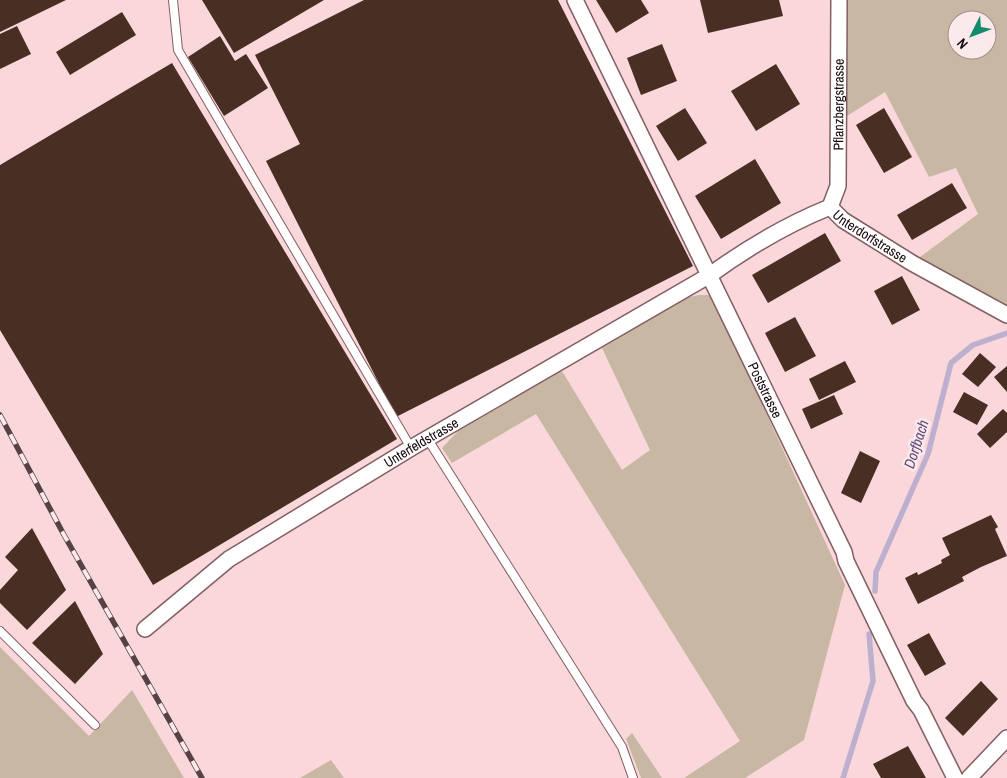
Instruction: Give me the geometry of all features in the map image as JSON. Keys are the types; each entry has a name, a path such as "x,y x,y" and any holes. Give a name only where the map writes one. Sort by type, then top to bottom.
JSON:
{"street":[{"name":"Poststrasse","path":"575,0 844,552 846,561 877,627 914,702 922,710 955,778"},
{"name":"Pflanzbergstrasse","path":"830,207 838,186 839,0"},
{"name":"Unterdorfstrasse","path":"710,275 728,262 808,216 830,207 844,220 912,263 1007,315"},
{"name":"Unterfeldstrasse","path":"145,629 229,559 427,438 710,275"},
{"path":"969,778 1007,738"}],"lane":[{"path":"173,0 178,50 411,448"},
{"path":"427,438 622,747 633,778"},
{"path":"0,631 95,725"}],"shaded area":[{"path":"839,0 1007,0 1007,315 912,263 978,214 956,168 929,177 885,92 839,121"},
{"path":"712,295 845,585 804,740 745,778 684,778 740,741 536,414 452,463 442,448 460,429 562,371 622,470 650,450 602,348 685,298"},
{"path":"0,647 89,736 132,690 184,778 0,778"},
{"path":"632,733 662,778 641,778 626,739"},
{"path":"331,760 344,778 300,778"}],"building":[{"path":"0,0 66,0 0,32"},
{"path":"202,0 324,0 234,53"},
{"path":"364,0 558,0 693,266 396,417 266,161 300,144 255,55"},
{"path":"596,0 641,0 649,13 616,33"},
{"path":"700,0 779,0 783,16 708,33"},
{"path":"122,12 136,35 70,75 56,52"},
{"path":"17,26 31,54 0,69 0,34"},
{"path":"220,36 235,61 246,54 268,88 224,116 188,57"},
{"path":"662,44 677,81 641,95 627,58"},
{"path":"172,63 397,439 153,585 0,330 0,165"},
{"path":"776,64 800,104 756,131 731,91"},
{"path":"685,108 707,143 678,161 656,126"},
{"path":"884,108 912,157 884,173 856,125"},
{"path":"755,159 781,203 721,239 695,196"},
{"path":"952,183 967,208 912,240 897,215"},
{"path":"825,233 841,261 768,303 752,275"},
{"path":"902,276 920,310 892,325 874,291"},
{"path":"795,317 816,356 785,372 765,333"},
{"path":"980,353 996,367 978,387 962,374"},
{"path":"845,361 856,382 819,400 809,379"},
{"path":"1007,366 1007,392 994,377"},
{"path":"964,392 988,405 977,425 953,412"},
{"path":"834,395 843,414 811,429 802,409"},
{"path":"1003,409 1007,413 1007,432 990,448 977,434"},
{"path":"860,451 880,461 861,503 841,493"},
{"path":"991,515 998,527 995,529 1007,556 962,577 964,581 918,604 905,578 917,572 918,575 942,563 941,560 950,555 942,538"},
{"path":"32,528 66,590 27,630 0,603 0,590 18,570 5,557"},
{"path":"75,601 103,654 75,684 32,643"},
{"path":"929,633 946,664 925,676 907,645"},
{"path":"981,681 998,699 963,736 945,718"},
{"path":"908,746 926,778 881,778 873,764"}],"waterway":[{"name":"Dorfbach","path":"875,591 876,572 928,454 951,363 973,345 1007,333"},
{"name":"Dorfbach","path":"843,778 873,681 869,634"}],"railway":[{"path":"0,415 64,535 202,778"}]}
